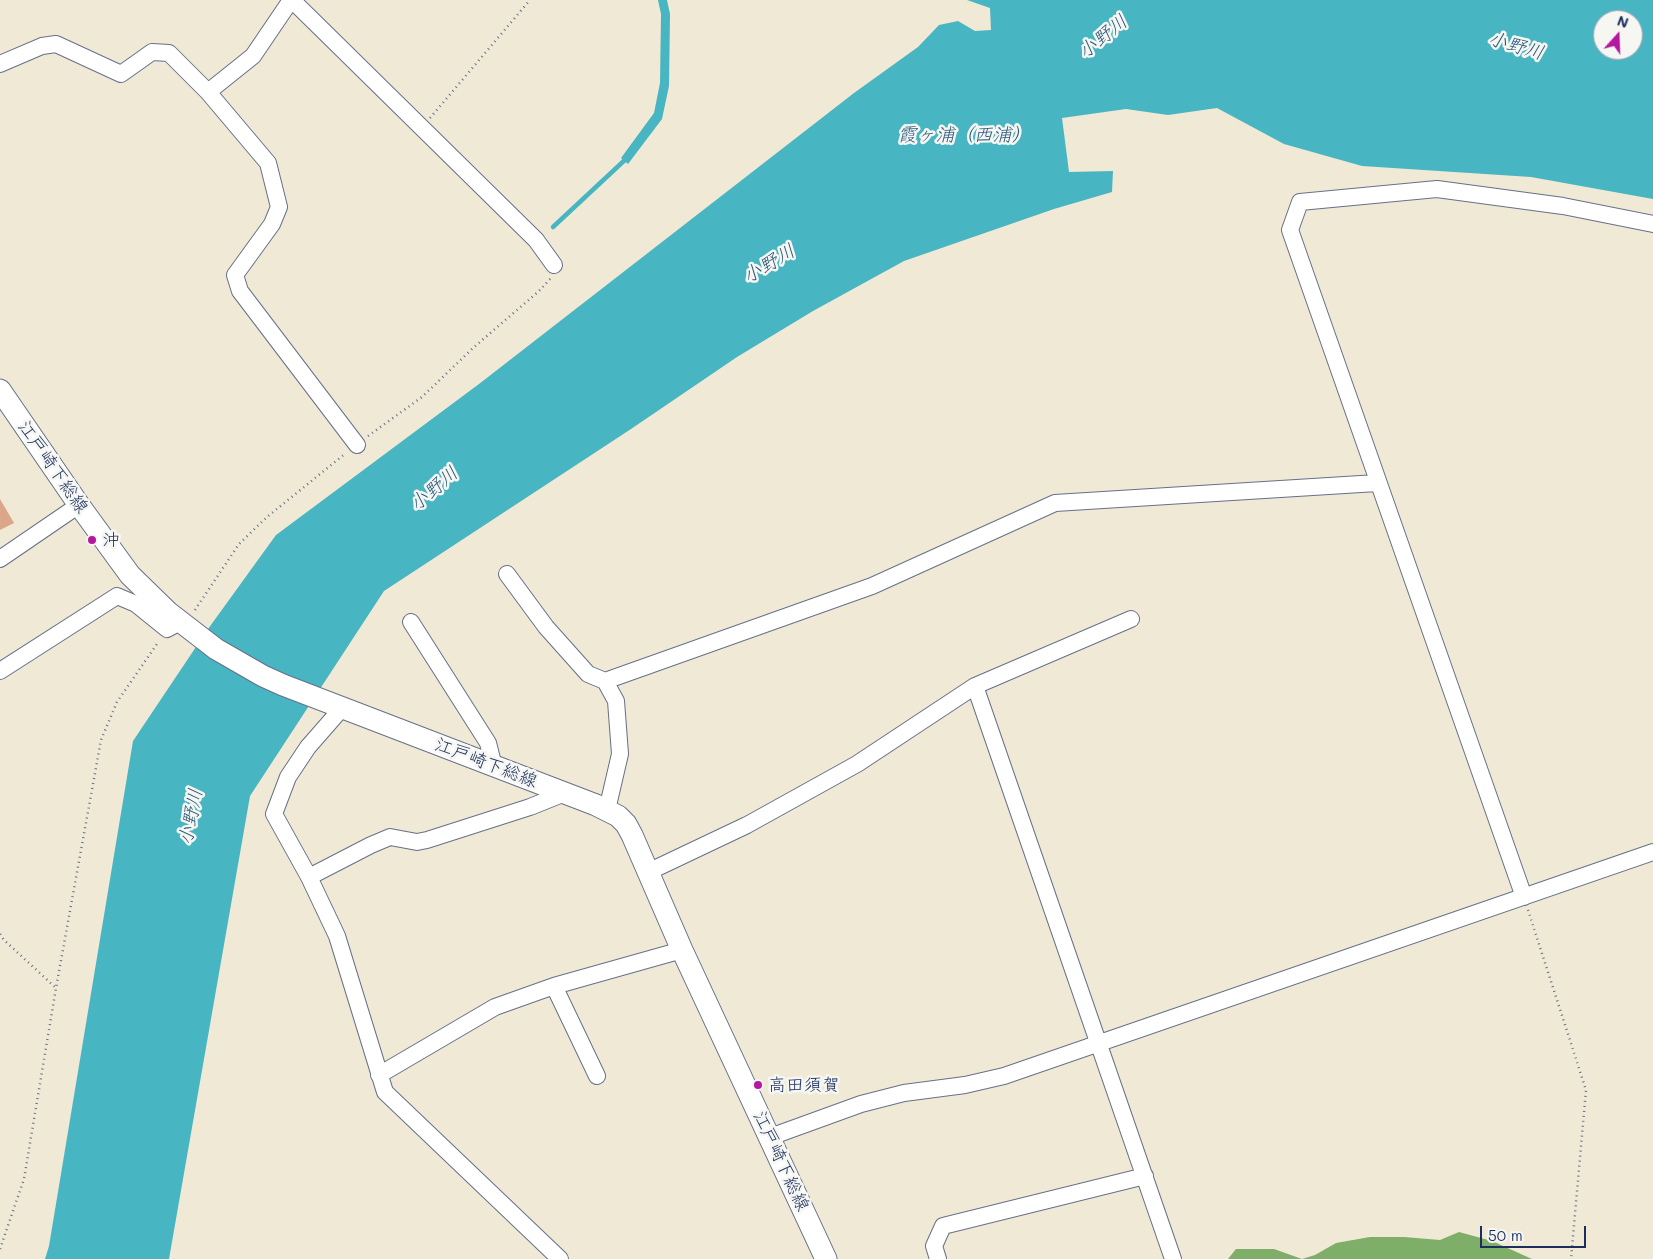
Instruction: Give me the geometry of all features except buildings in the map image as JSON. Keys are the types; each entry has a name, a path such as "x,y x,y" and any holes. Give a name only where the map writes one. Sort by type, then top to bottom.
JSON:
{"main road":[{"name":"江戸崎下総線","path":"0,390 79,505 130,574 148,594 186,627 216,649 263,676 607,810 618,816 626,824 682,950 826,1259"}],"street":[{"path":"208,92 253,56 291,0 536,240 554,265"},
{"path":"0,64 42,46 56,44 122,74 152,52 169,53 208,92 268,163 279,207 272,224 235,275 240,292 357,445"},
{"path":"1524,897 1290,230 1300,202 1436,189 1563,206 1653,224"},
{"path":"605,681 872,586 1055,503 1378,483"},
{"path":"0,560 79,505"},
{"path":"507,574 546,627 588,674 605,681 616,701 620,754 607,810"},
{"path":"0,671 117,596 136,604 167,629 186,627"},
{"path":"648,872 747,825 857,764 975,686 1131,620"},
{"path":"411,622 488,743 494,767"},
{"path":"975,686 1173,1259"},
{"path":"339,706 288,777 274,814 337,936 385,1092 560,1259"},
{"path":"308,877 390,837 416,842 427,840 530,807 565,793"},
{"path":"770,1137 861,1104 904,1093 965,1085 1004,1076 1653,852"},
{"path":"379,1075 495,1007 554,986 682,950"},
{"path":"554,986 597,1076"},
{"path":"938,1259 934,1246 942,1226 1145,1176"}],"path":[{"path":"421,128 530,0"},
{"path":"0,1249 24,1179 101,740 117,702 167,629 186,627 192,614 239,544 285,501 422,397 473,348 550,280 554,265"},
{"path":"1524,897 1586,1090 1571,1259"},
{"path":"0,934 4,940 56,988"}],"green space":[{"path":"1459,1232 1492,1241 1532,1259 1302,1259 1315,1255 1336,1243 1370,1237 1440,1240"},
{"path":"1236,1249 1274,1249 1302,1259 1228,1259"}],"water":[{"path":"658,0 667,0 670,14 669,86 662,119 628,164 621,158 654,113 660,83 661,14"},
{"name":"霞ヶ浦（西浦）","path":"967,0 1653,0 1653,199 1531,177 1362,166 1284,144 1217,108 1168,115 1126,109 1062,118 1069,172 1113,171 1112,192 1054,209 904,261 813,311 737,357 384,591 250,796 169,1259 45,1259 49,1246 133,741 208,629 276,535 479,384 854,93 918,47 939,25 958,21 975,31 991,30 990,8"}],"waterway":[{"path":"553,227 627,158"}],"place":[{"name":"沖","path":"92,540"},
{"name":"高田須賀","path":"758,1085"}],"water label":[{"name":"小野川","path":"1103,37"},
{"name":"小野川","path":"1516,46"},
{"name":"小野川","path":"769,264"},
{"name":"小野川","path":"434,489"},
{"name":"小野川","path":"191,817"}]}
